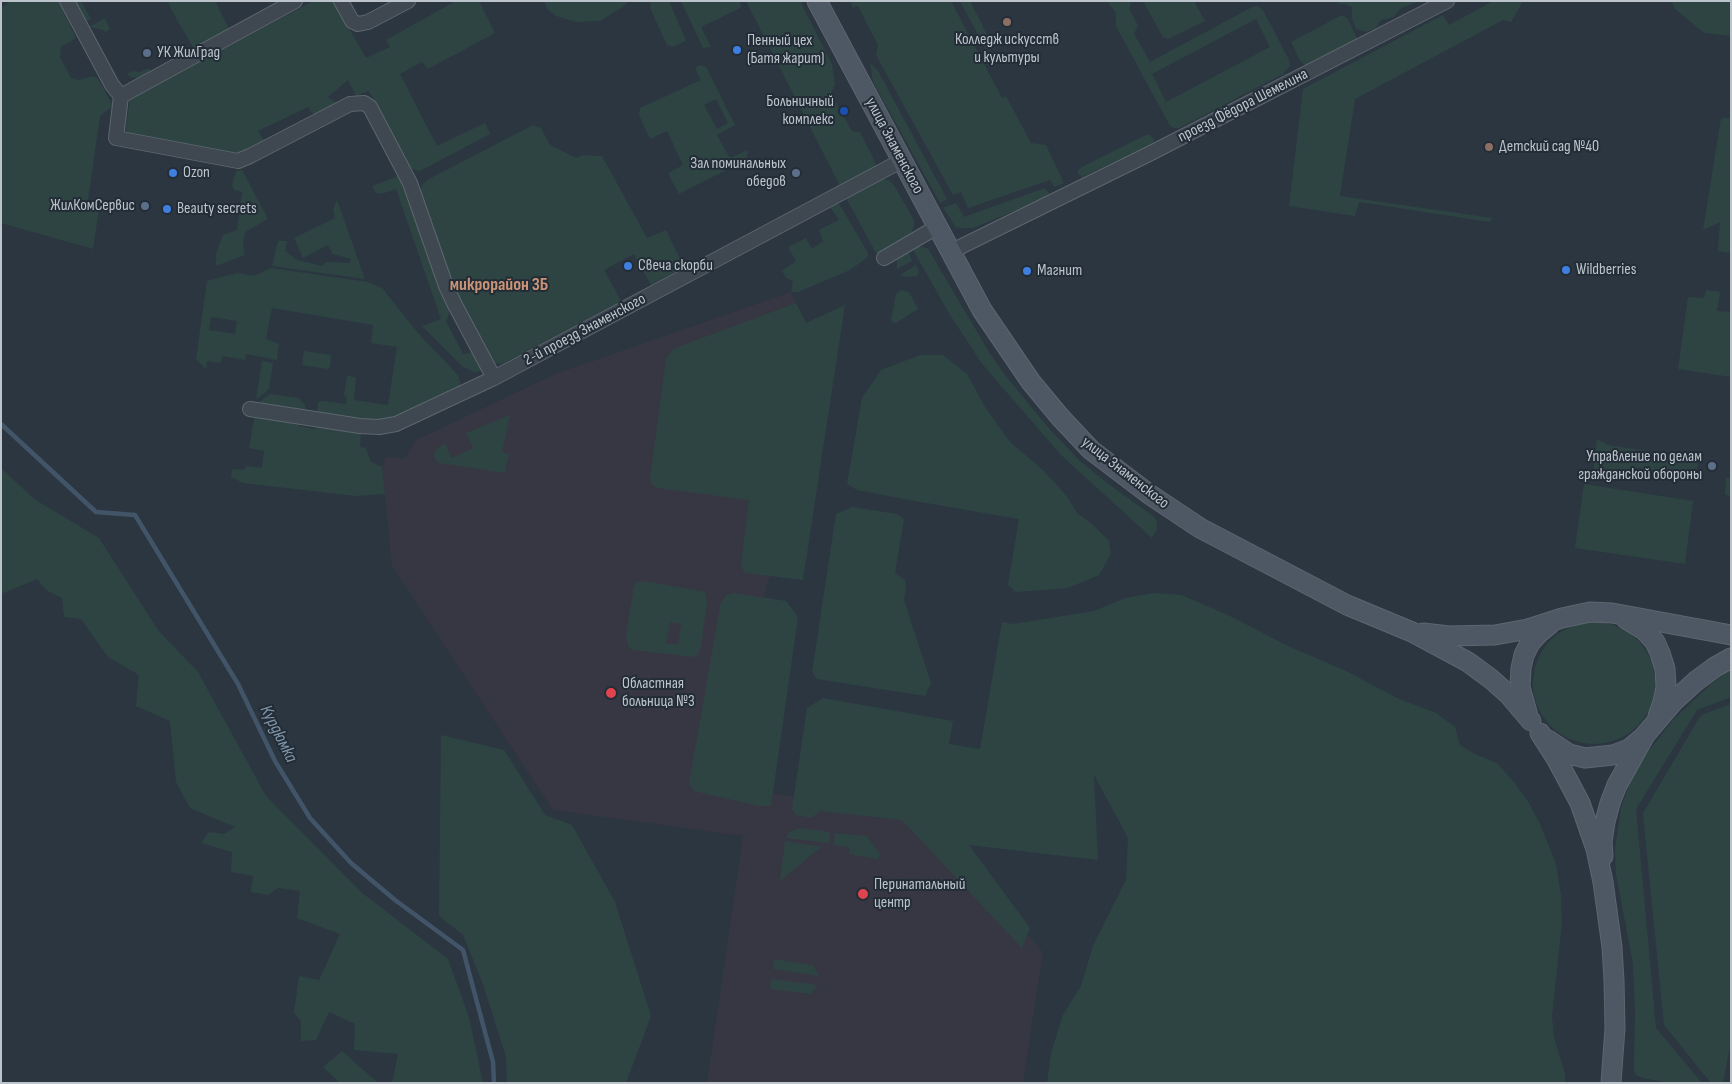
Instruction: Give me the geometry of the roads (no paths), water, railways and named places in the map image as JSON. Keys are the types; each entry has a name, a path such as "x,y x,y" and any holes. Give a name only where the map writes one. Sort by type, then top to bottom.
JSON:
{"main road":[{"name":"улица Знаменского","path":"817,1 982,310 1031,382 1060,417 1092,450 1149,494 1200,528 1347,605 1412,632 1468,662 1509,695 1535,727"},
{"path":"1412,632 1480,637 1513,633 1562,618 1590,612 1612,613 1731,635"},
{"path":"1612,613 1632,621 1644,630 1655,642 1660,653 1665,669 1666,687 1657,720"},
{"path":"1562,618 1539,633 1530,644 1524,655 1520,687 1535,727 1556,758 1580,803 1596,849 1604,882"},
{"path":"1535,727 1556,747 1569,754 1585,758 1613,755 1630,749 1696,680 1731,658"},
{"path":"1616,1082 1614,981 1602,842 1610,803 1645,735"}],"street":[{"path":"67,1 112,85 122,96"},
{"path":"122,96 295,1"},
{"path":"341,1 352,21 358,24 368,22 408,1"},
{"name":"проезд Фёдора Шемелина","path":"950,252 1357,49 1447,1"},
{"path":"122,96 116,138 238,161 350,104 364,103 370,106 410,184 452,298 494,378"},
{"name":"2-й проезд Знаменского","path":"250,409 360,426 379,427 396,424 494,378 901,161"},
{"path":"884,258 937,227"}],"waterway":[{"name":"Курдюмка","path":"1,424 96,512 135,515 238,684 275,761 310,818 351,863 395,900 463,950 493,1062 494,1083"}],"place":[{"name":"Колледж искусств и культуры","path":"1007,22"},
{"name":"Пенный цех (Батя жарит)","path":"737,50"},
{"name":"УК ЖилГрад","path":"147,53"},
{"name":"Больничный комплекс","path":"844,111"},
{"name":"Детский сад №40","path":"1489,147"},
{"name":"Ozon","path":"173,173"},
{"name":"Зал поминальных обедов","path":"796,173"},
{"name":"ЖилКомСервис","path":"145,206"},
{"name":"Beauty secrets","path":"167,209"},
{"name":"Свеча скорби","path":"628,266"},
{"name":"Wildberries","path":"1566,270"},
{"name":"Магнит","path":"1027,271"},
{"name":"Управление по делам гражданской обороны","path":"1712,466"},
{"name":"Областная больница №3","path":"611,693"},
{"name":"Перинатальный центр","path":"863,894"}],"district":[{"name":"микрорайон 3Б","path":"499,285"}]}
